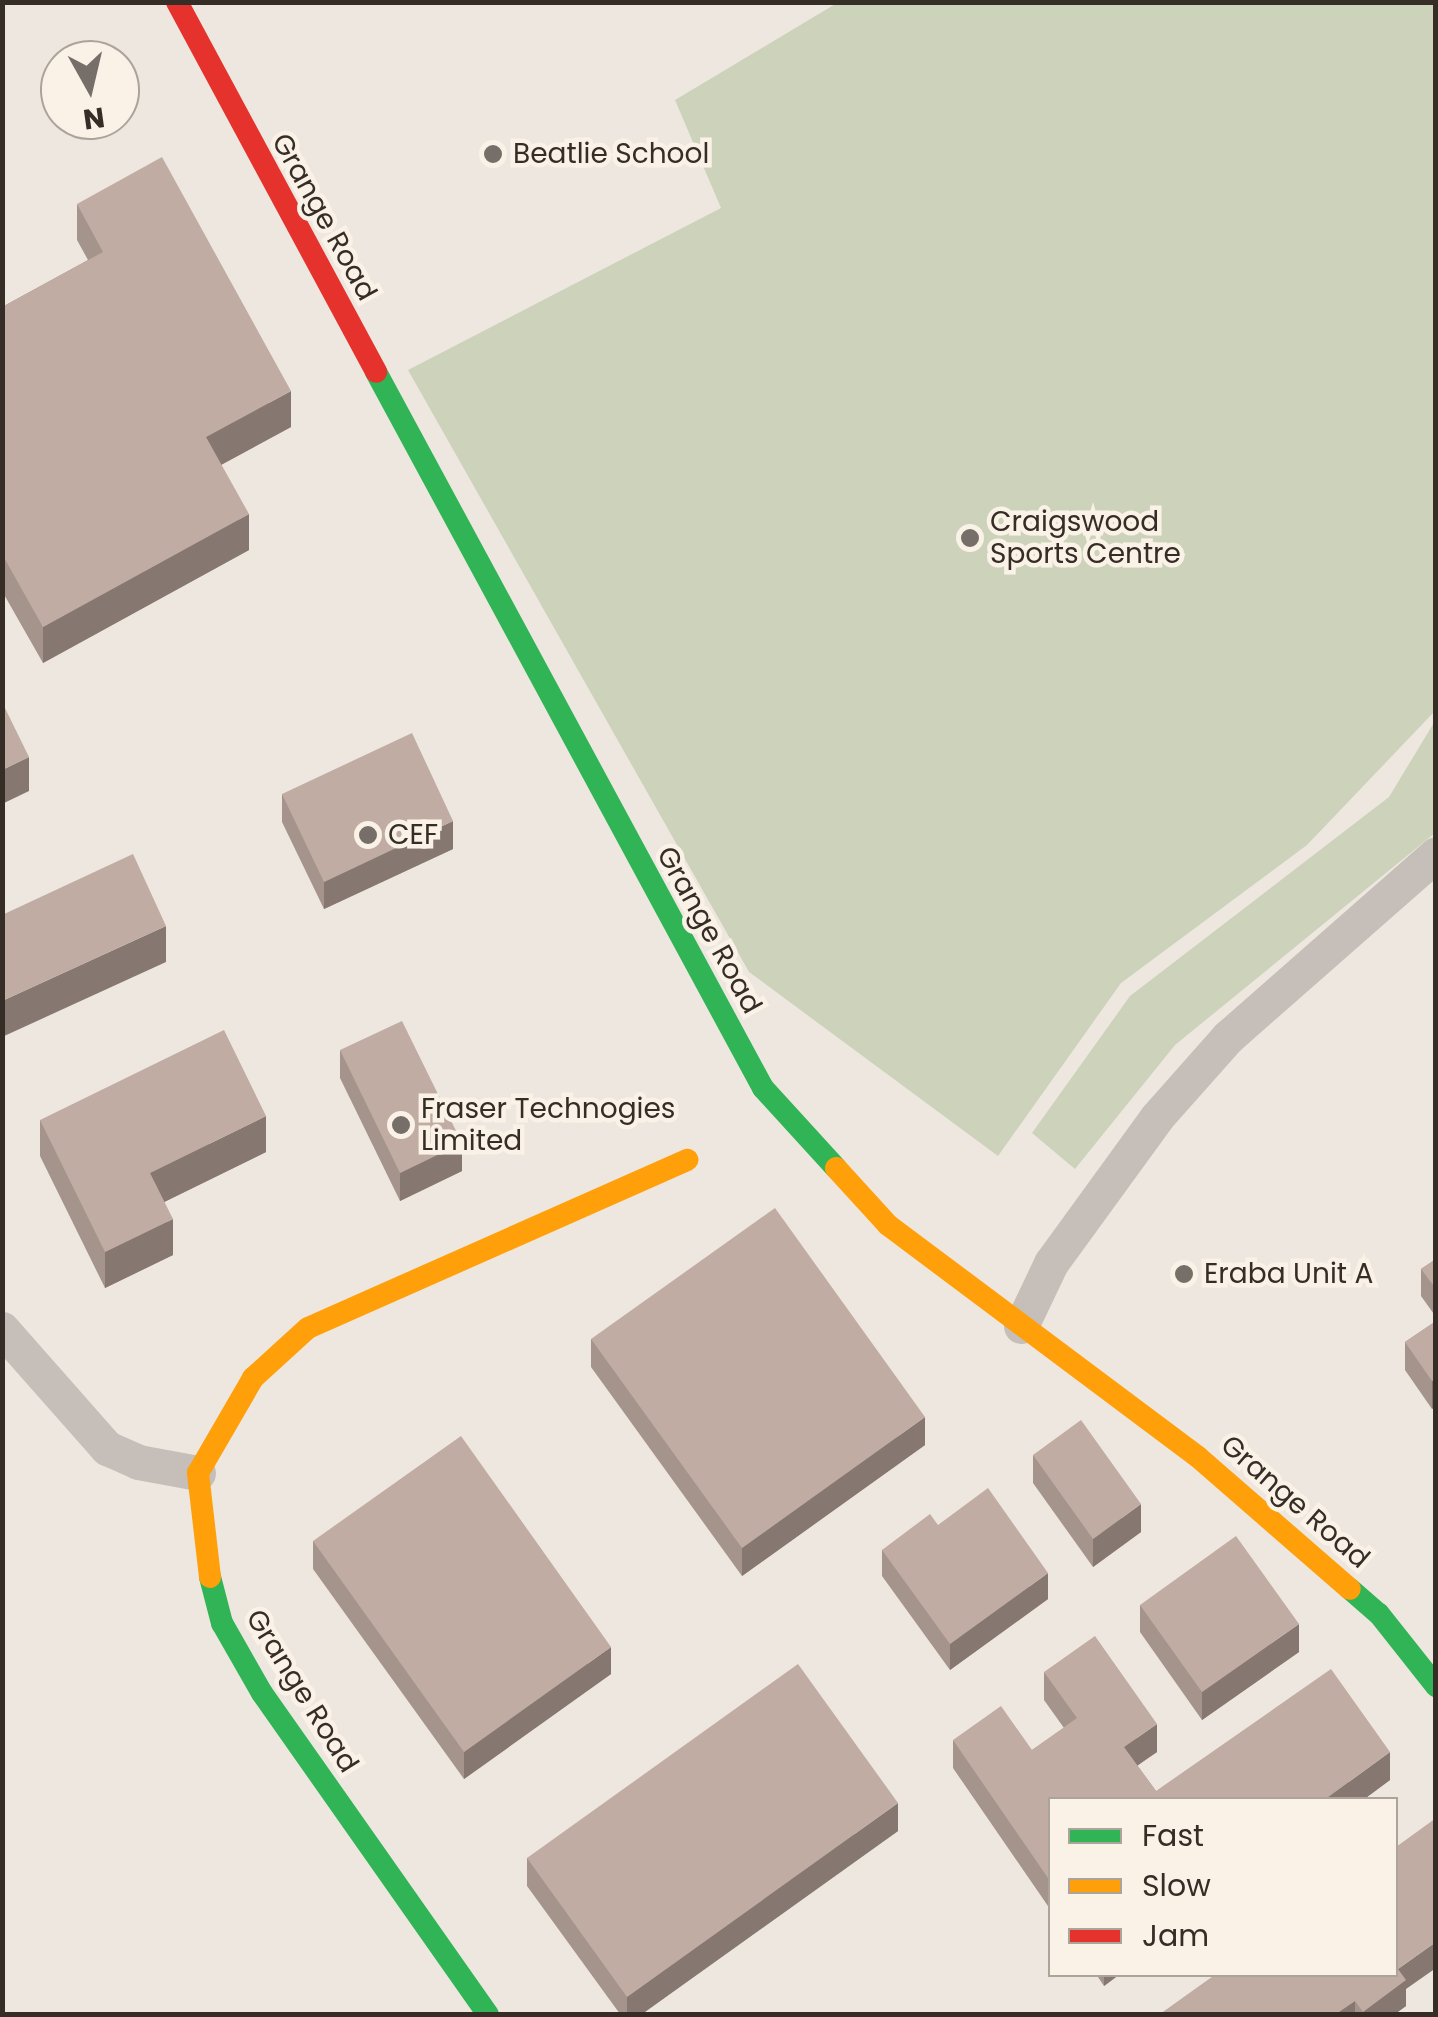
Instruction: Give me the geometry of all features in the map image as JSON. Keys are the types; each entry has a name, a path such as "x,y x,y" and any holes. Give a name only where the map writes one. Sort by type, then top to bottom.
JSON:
{"street":[{"name":"Grange Road","path":"178,2 763,1088 888,1225 1212,1469 1379,1614 1436,1686"},
{"path":"1021,1326 1090,1204 1168,1103 1228,1036 1436,854"},
{"path":"2,1328 107,1448 138,1462 198,1473 253,1378 308,1328 688,1160"},
{"name":"Grange Road","path":"198,1473 202,1546 222,1622 262,1693 488,2014"}],"green space":[{"name":"Craigswood Sports Centre","path":"837,3 1435,3 1434,712 1307,845 1121,983 998,1156 749,972 408,370 721,208 675,100"},
{"path":"1435,721 1435,833 1175,1045 1075,1169 1032,1133 1130,996 1389,797"}],"building":[{"path":"162,157 291,391 206,437 249,514 43,627 2,554 2,307 103,252 77,204"},
{"path":"2,702 29,757 2,770"},
{"name":"CEF","path":"412,733 453,821 324,882 282,794"},
{"path":"133,854 166,926 2,1001 2,915"},
{"name":"Fraser Technogies Limited","path":"402,1021 462,1143 400,1173 340,1050"},
{"path":"224,1030 266,1116 150,1173 173,1219 105,1252 40,1120"},
{"path":"775,1208 925,1417 742,1548 591,1339"},
{"path":"1436,1259 1436,1289 1421,1269"},
{"path":"1436,1321 1436,1379 1432,1381 1405,1342"},
{"path":"1081,1420 1141,1504 1093,1539 1033,1455"},
{"path":"461,1436 611,1647 464,1752 313,1541"},
{"path":"988,1488 1048,1573 950,1644 882,1550 930,1514 938,1525"},
{"path":"1236,1536 1299,1624 1202,1692 1140,1605"},
{"path":"1095,1636 1157,1724 1124,1747 1156,1791 1331,1669 1390,1752 1328,1797 1048,1797 1048,1878 953,1740 1001,1706 1032,1750 1077,1718 1044,1672"},
{"path":"798,1664 898,1803 627,1997 527,1858"},
{"path":"1436,1818 1436,1942 1398,1969 1398,1846"},
{"path":"1398,1969 1406,1980 1363,2012 1355,2001 1336,2014 1160,2014 1212,1977 1398,1977"}],"traffic: fast":[{"path":"376,372 763,1088 836,1168"},
{"path":"210,1577 222,1623 262,1693 488,2014"},
{"path":"1350,1589 1379,1614 1436,1686"}],"traffic: slow":[{"path":"210,1577 198,1473 253,1378 308,1328 688,1160"},
{"path":"836,1168 888,1225 1198,1457 1350,1589"}],"traffic: jam":[{"path":"177,2 376,372"}],"place":[{"name":"Beatlie School","path":"493,154"},
{"name":"Craigswood Sports Centre","path":"970,538"},
{"name":"CEF","path":"368,835"},
{"name":"Fraser Technogies Limited","path":"401,1125"},
{"name":"Eraba Unit A","path":"1184,1274"}]}
